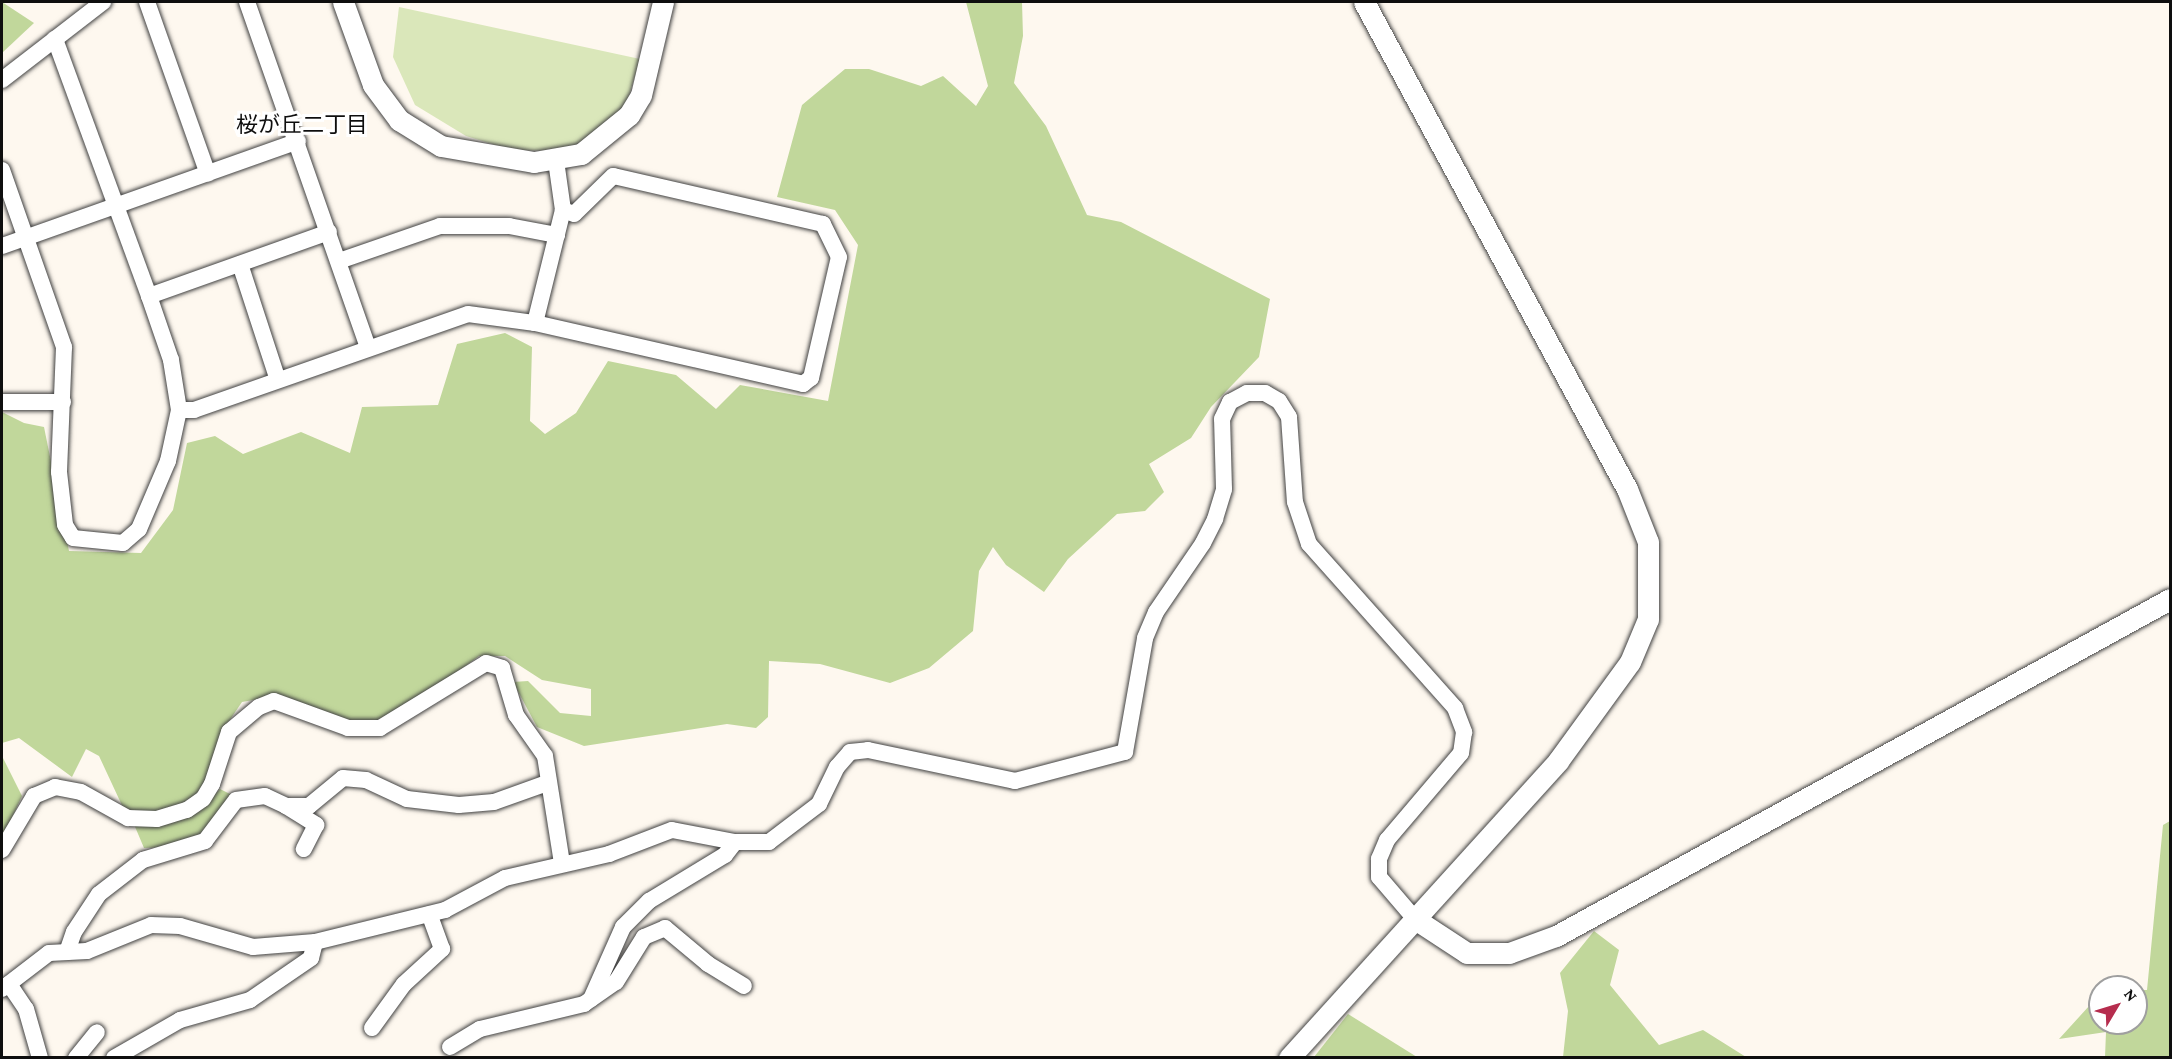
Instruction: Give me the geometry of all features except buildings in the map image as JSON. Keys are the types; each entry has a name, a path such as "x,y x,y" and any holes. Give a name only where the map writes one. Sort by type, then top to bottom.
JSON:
{"street":[{"path":"2,80 103,2"},
{"path":"147,2 208,174"},
{"path":"247,2 298,141 368,348"},
{"path":"343,2 373,85 399,120 441,146 534,162 556,161 581,154 629,115 641,95 663,2"},
{"path":"1289,1058 1558,760 1630,662 1648,619 1647,542 1597,428 1364,2"},
{"path":"2,170 64,347 59,472 65,525 73,538 123,543 139,529 168,461 179,410 171,360 55,39"},
{"path":"2,246 298,141"},
{"path":"535,323 563,210 556,161"},
{"path":"179,410 194,410 468,314 535,323 803,384 812,378 839,258 824,224 613,176 574,214 563,210"},
{"path":"339,261 440,226 509,226 557,235"},
{"path":"149,296 329,232"},
{"path":"240,264 278,380"},
{"path":"40,1058 26,1009 5,986 49,953 87,951 151,925 180,926 253,947 315,942 445,910 504,878 609,854 672,830 735,842 769,842 819,804 837,767 850,752 868,750 1015,781 1125,752 1145,638 1156,612 1203,543 1224,489 1222,419 1230,402 1247,393 1265,393 1279,401 1289,417 1295,502 1309,544 1455,708 1464,732 1461,753 1387,840 1379,859 1379,877 1415,919 1467,953 1509,953 1556,936 2170,599"},
{"path":"2,402 63,402"},
{"path":"2,850 34,796 55,787 81,792 128,818 158,819 187,810 203,799 212,784 229,732 259,707 274,701 348,728 380,728 486,663 502,668 516,715 545,756 547,783 562,863"},
{"path":"286,806 309,806 344,778 366,780 407,799 459,805 494,802 547,783"},
{"path":"67,952 74,932 99,894 143,860 205,841 236,800 265,796 316,825 304,849"},
{"path":"591,999 623,927 649,901 725,855 735,842"},
{"path":"372,1028 404,984 442,949 429,914"},
{"path":"450,1047 480,1029 538,1017 591,999 616,982 644,937 665,928 708,964 744,986"},
{"path":"114,1058 180,1020 250,1000 311,958 315,942"},
{"path":"76,1058 97,1032"}],"green space":[{"path":"2,2 34,23 2,53"},
{"path":"966,2 1022,2 1023,36 1014,83 1046,126 1087,215 1121,222 1270,299 1259,357 1211,407 1191,438 1149,464 1164,492 1145,511 1117,514 1068,559 1044,592 1006,565 993,547 979,571 973,631 929,668 890,683 820,664 769,661 768,717 756,728 727,724 584,746 537,727 513,682 528,681 560,713 591,716 591,689 542,680 505,656 479,656 392,720 343,721 276,696 242,702 223,730 207,783 195,802 162,814 126,814 99,756 86,749 72,777 19,738 2,743 2,412 24,423 44,427 69,551 141,553 173,510 187,443 215,436 243,454 301,432 350,453 362,407 438,405 457,344 505,333 532,347 530,421 545,434 576,413 608,361 676,375 716,409 740,385 828,401 858,245 835,210 777,197 802,105 845,69 869,69 921,86 943,76 976,106 988,86"},
{"path":"399,7 640,59 625,109 581,146 561,151 512,150 466,136 415,105 393,57"},
{"path":"2,756 22,796 2,839"},
{"path":"220,789 232,795 202,836 169,847 144,848 133,822 207,802"},
{"path":"2170,821 2170,1057 2105,1057 2106,1035 2148,1035 2148,980 2163,825"},
{"path":"1594,931 1619,950 1610,985 1659,1045 1703,1030 1746,1057 1563,1057 1568,1011 1560,973"},
{"path":"2088,1007 2088,1035 2059,1039"},
{"path":"1348,1014 1417,1057 1314,1057"}],"district":[{"name":"桜が丘二丁目","path":"302,125"}]}
